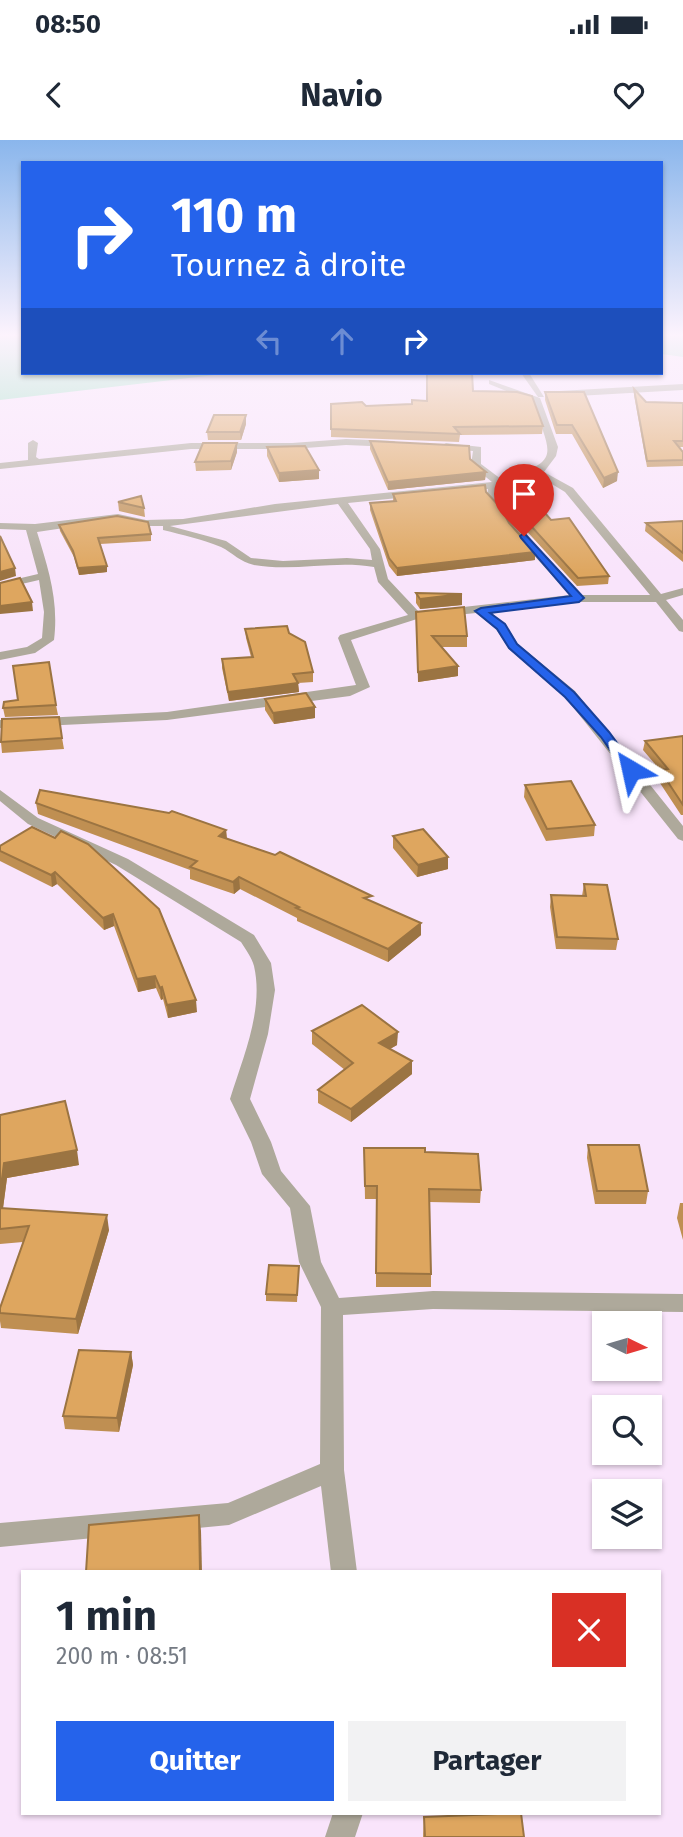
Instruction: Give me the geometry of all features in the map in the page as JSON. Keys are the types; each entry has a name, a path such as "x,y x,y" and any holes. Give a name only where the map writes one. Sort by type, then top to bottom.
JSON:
{"street":[{"path":"146,523 183,522 341,500 497,485 538,472 552,460 555,450 544,414"},
{"path":"0,466 191,446 292,446 346,442 401,444"},
{"path":"33,443 32,458 39,464"},
{"path":"440,445 478,449 476,465 497,485"},
{"path":"538,472 569,490 683,628"},
{"path":"497,485 492,497 508,513 514,527 579,598"},
{"path":"341,500 375,549 382,580 416,616"},
{"path":"0,526 35,527 118,517 138,519 231,548 241,558 252,562 358,560 379,565"},
{"path":"0,656 31,650 48,640 50,629 46,575 31,531 35,527"},
{"path":"0,586 46,575"},
{"path":"0,724 166,716 350,692 363,687 344,638 416,616 481,611 579,598 659,599 683,591"},
{"path":"481,611 501,627 513,646 570,694 605,734 683,836"},
{"path":"0,794 33,821 122,862 248,939 262,963 266,990 259,1034 240,1099 261,1142 272,1174 300,1206 310,1262 332,1307 332,1470 344,1570"},
{"path":"332,1307 433,1300 683,1303"},
{"path":"0,1535 229,1514 332,1470"},
{"path":"340,1837 347,1815"}],"building":[{"path":"331,414 539,414 543,426 454,427 460,434 331,429"},
{"path":"553,414 593,414 618,472 604,478 572,425 557,425"},
{"path":"639,414 683,414 683,441 674,441 683,452 683,460 647,461"},
{"path":"214,415 246,415 240,432 207,432"},
{"path":"370,441 469,446 470,459 486,472 388,482"},
{"path":"203,443 237,443 231,461 195,462"},
{"path":"305,446 319,470 279,473 267,447"},
{"path":"485,485 486,492 501,508 509,523 535,552 397,568 389,558 370,503 396,501 393,494"},
{"path":"141,496 144,508 118,502"},
{"path":"538,505 551,520 569,518 609,576 578,578 517,507"},
{"path":"117,516 148,522 151,534 98,538 107,566 78,568 73,551 59,525"},
{"path":"683,521 683,553 646,523"},
{"path":"0,536 15,568 0,572"},
{"path":"20,578 32,602 0,606 0,583"},
{"path":"416,593 462,594 420,599"},
{"path":"464,607 467,636 432,636 458,666 418,672 416,612"},
{"path":"287,626 289,633 305,642 313,672 293,674 298,683 228,692 222,659 253,657 245,629"},
{"path":"49,662 56,705 3,708 4,702 18,700 13,666"},
{"path":"306,693 315,707 273,713 265,699"},
{"path":"59,717 62,738 1,742 2,719"},
{"path":"683,736 683,805 660,770 668,769 645,741"},
{"path":"571,781 595,825 547,829 525,785"},
{"path":"40,790 169,813 172,811 226,830 219,836 275,855 280,852 372,896 364,898 421,923 388,949 296,908 299,907 239,877 233,882 190,867 197,861 36,803"},
{"path":"32,827 55,838 61,831 88,844 159,909 196,1000 167,1005 162,987 160,988 155,976 137,979 113,914 103,918 55,872 51,875 0,851 0,846"},
{"path":"423,829 448,857 418,865 393,836"},
{"path":"584,884 607,885 618,939 557,937 551,895 586,896"},
{"path":"362,1005 398,1032 379,1043 412,1061 351,1109 318,1090 353,1063 312,1031"},
{"path":"65,1101 77,1150 4,1163 0,1194 0,1115"},
{"path":"588,1145 639,1145 648,1191 597,1191"},
{"path":"364,1148 425,1148 425,1152 478,1154 481,1190 429,1189 431,1274 376,1273 377,1186 365,1186"},
{"path":"0,1208 107,1215 76,1319 0,1313 29,1226 0,1229"},
{"path":"269,1265 299,1266 297,1295 266,1294"},
{"path":"79,1350 131,1352 117,1418 63,1416"},
{"path":"199,1515 200,1570 86,1570 89,1525"},
{"path":"521,1815 524,1837 425,1837 424,1817"}],"route":[{"path":"524,536 579,598 481,611 501,627 513,646 570,694 605,734 631,770"}]}
